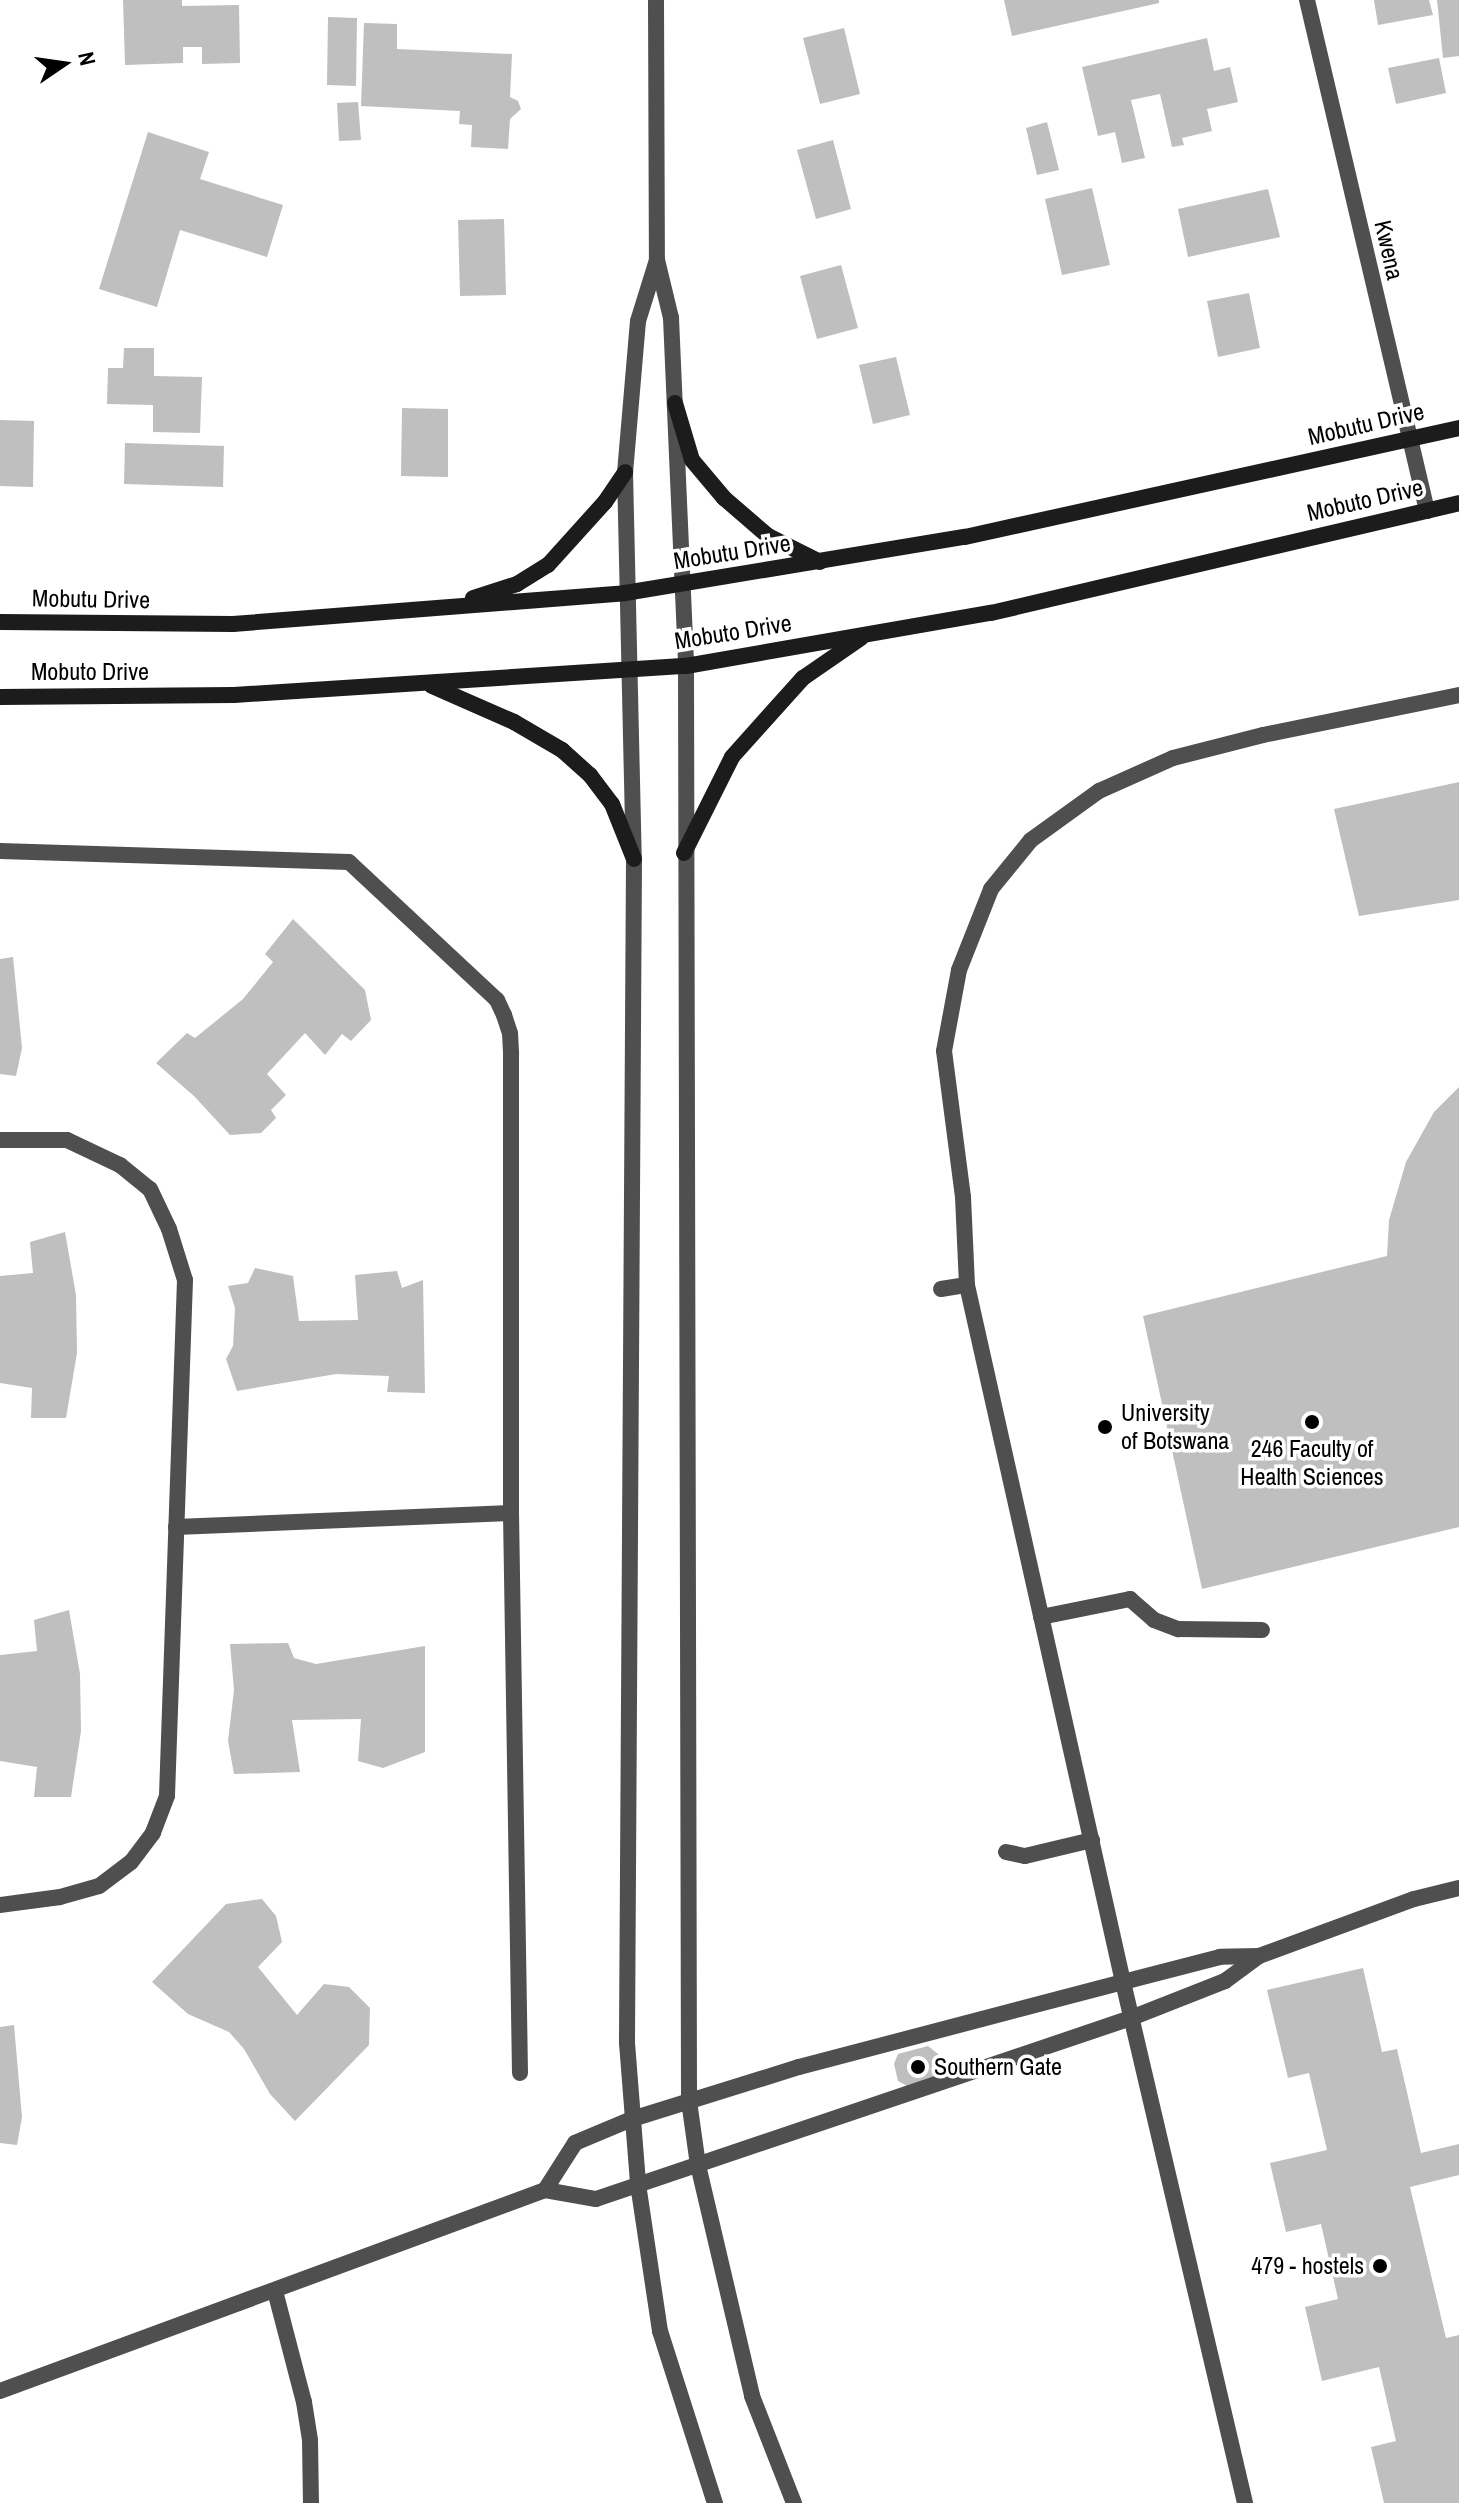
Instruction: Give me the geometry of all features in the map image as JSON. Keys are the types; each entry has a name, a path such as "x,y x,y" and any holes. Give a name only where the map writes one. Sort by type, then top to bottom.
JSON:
{"main road":[{"path":"675,403 692,460 724,498 768,536 820,562"},
{"name":"Mobutu Drive","path":"0,622 233,624 625,593 965,537 1459,428"},
{"path":"449,607 517,584 548,565 595,514 625,472"},
{"name":"Mobuto Drive","path":"0,697 234,695 686,666 991,613 1459,503"},
{"path":"684,853 732,757 803,678 866,635"},
{"path":"426,684 514,722 562,750 590,775 612,804 634,859"}],"street":[{"path":"656,0 657,260 671,318 686,666 689,2101 698,2165 752,2396 794,2503"},
{"name":"Kwena","path":"1307,0 1427,511"},
{"path":"657,260 638,321 625,472 625,593 632,670 634,859 627,2015 638,2184 660,2331 715,2503"},
{"path":"1245,2503 1131,2018 967,1285 963,1197 944,1051 964,957 991,889 1031,840 1099,791 1150,765 1263,735 1459,695"},
{"path":"0,851 349,862 497,1000 510,1033 511,1513 520,2073"},
{"path":"0,1140 67,1140 120,1165 150,1189 169,1229 185,1280 167,1796 153,1833 131,1862 99,1886 60,1897 0,1905"},
{"path":"941,1289 967,1285"},
{"path":"176,1527 511,1513"},
{"path":"1041,1617 1130,1599 1154,1620 1178,1629 1262,1630"},
{"path":"1006,1852 1025,1856 1092,1840"},
{"path":"0,2391 545,2190 590,2201 1131,2018 1225,1981 1259,1956 1414,1899 1459,1888"},
{"path":"545,2190 575,2143 632,2119 799,2067 1123,1982 1220,1957 1259,1956"},
{"path":"275,2291 304,2402 310,2441 311,2503"}],"building":[{"path":"123,0 182,0 182,6 239,5 240,63 202,64 202,47 183,47 183,63 125,65"},
{"path":"1004,0 1159,0 1159,3 1012,36"},
{"path":"1374,0 1429,0 1433,15 1378,25"},
{"path":"1437,0 1459,0 1459,56 1443,58"},
{"path":"328,17 357,18 356,86 327,85"},
{"path":"364,23 397,24 397,49 512,54 510,97 518,101 521,109 510,119 508,149 471,147 472,125 459,124 460,111 361,106"},
{"path":"844,28 860,94 820,104 803,38"},
{"path":"1207,38 1214,71 1230,67 1238,102 1207,109 1212,131 1182,138 1184,145 1172,147 1160,94 1131,100 1145,158 1122,163 1115,132 1098,136 1082,67"},
{"path":"1439,58 1446,93 1396,104 1388,68"},
{"path":"358,102 361,140 339,141 337,103"},
{"path":"1047,122 1059,170 1037,175 1026,128"},
{"path":"148,132 209,152 200,179 283,205 267,257 180,230 157,307 99,289"},
{"path":"833,140 851,209 816,219 797,150"},
{"path":"1092,188 1110,265 1062,275 1045,199"},
{"path":"1268,189 1280,237 1188,257 1178,209"},
{"path":"504,219 506,295 460,296 458,220"},
{"path":"841,265 858,328 817,339 800,276"},
{"path":"1249,293 1260,348 1218,357 1207,301"},
{"path":"124,348 154,348 154,376 202,377 200,433 153,432 153,405 107,404 108,368 123,368"},
{"path":"896,357 910,415 873,424 859,365"},
{"path":"402,408 448,409 448,477 401,476"},
{"path":"0,420 34,421 33,487 0,486"},
{"path":"125,443 224,446 223,487 124,484"},
{"path":"1459,782 1459,900 1359,916 1334,809"},
{"path":"293,919 365,990 371,1020 351,1041 342,1034 325,1055 305,1033 267,1074 286,1095 271,1110 276,1118 261,1133 230,1135 194,1096 156,1063 187,1033 195,1038 243,999 273,962 265,954"},
{"path":"13,957 22,1048 16,1076 0,1074 0,959"},
{"name":"246 Faculty of Health Sciences","path":"1459,1087 1459,1527 1202,1589 1143,1316 1387,1256 1389,1220 1406,1162 1434,1112"},
{"path":"65,1232 76,1295 77,1353 66,1418 31,1418 32,1388 0,1383 0,1276 33,1273 30,1242"},
{"path":"255,1268 293,1276 299,1321 358,1320 355,1275 397,1271 402,1288 423,1280 425,1393 387,1392 389,1376 336,1374 237,1391 226,1359 233,1346 235,1308 228,1286 248,1283"},
{"path":"69,1610 80,1674 81,1731 71,1797 34,1797 37,1767 0,1761 0,1655 37,1651 34,1620"},
{"path":"288,1643 294,1658 316,1664 425,1646 425,1752 383,1768 358,1761 361,1719 292,1720 300,1772 234,1774 228,1741 234,1690 230,1644"},
{"path":"262,1899 276,1916 282,1942 258,1967 297,2015 324,1984 349,1987 370,2008 369,2045 295,2121 270,2094 244,2049 229,2032 188,2014 152,1982 226,1904"},
{"name":"479 - hostels","path":"1363,1968 1382,2052 1397,2049 1421,2153 1459,2144 1459,2175 1410,2187 1446,2338 1459,2335 1459,2503 1384,2503 1371,2447 1396,2441 1379,2367 1322,2381 1305,2307 1338,2299 1321,2224 1286,2232 1270,2163 1327,2150 1309,2073 1288,2078 1267,1990"},
{"path":"14,2025 22,2117 17,2145 0,2143 0,2027"},
{"name":"Southern Gate","path":"928,2046 938,2054 942,2070 936,2080 909,2087 898,2081 894,2064 898,2054"}],"place":[{"name":"246 Faculty of Health Sciences","path":"1312,1422"},
{"name":"University of Botswana","path":"1105,1427"},
{"name":"Southern Gate","path":"918,2067"},
{"name":"479 - hostels","path":"1380,2266"}]}
